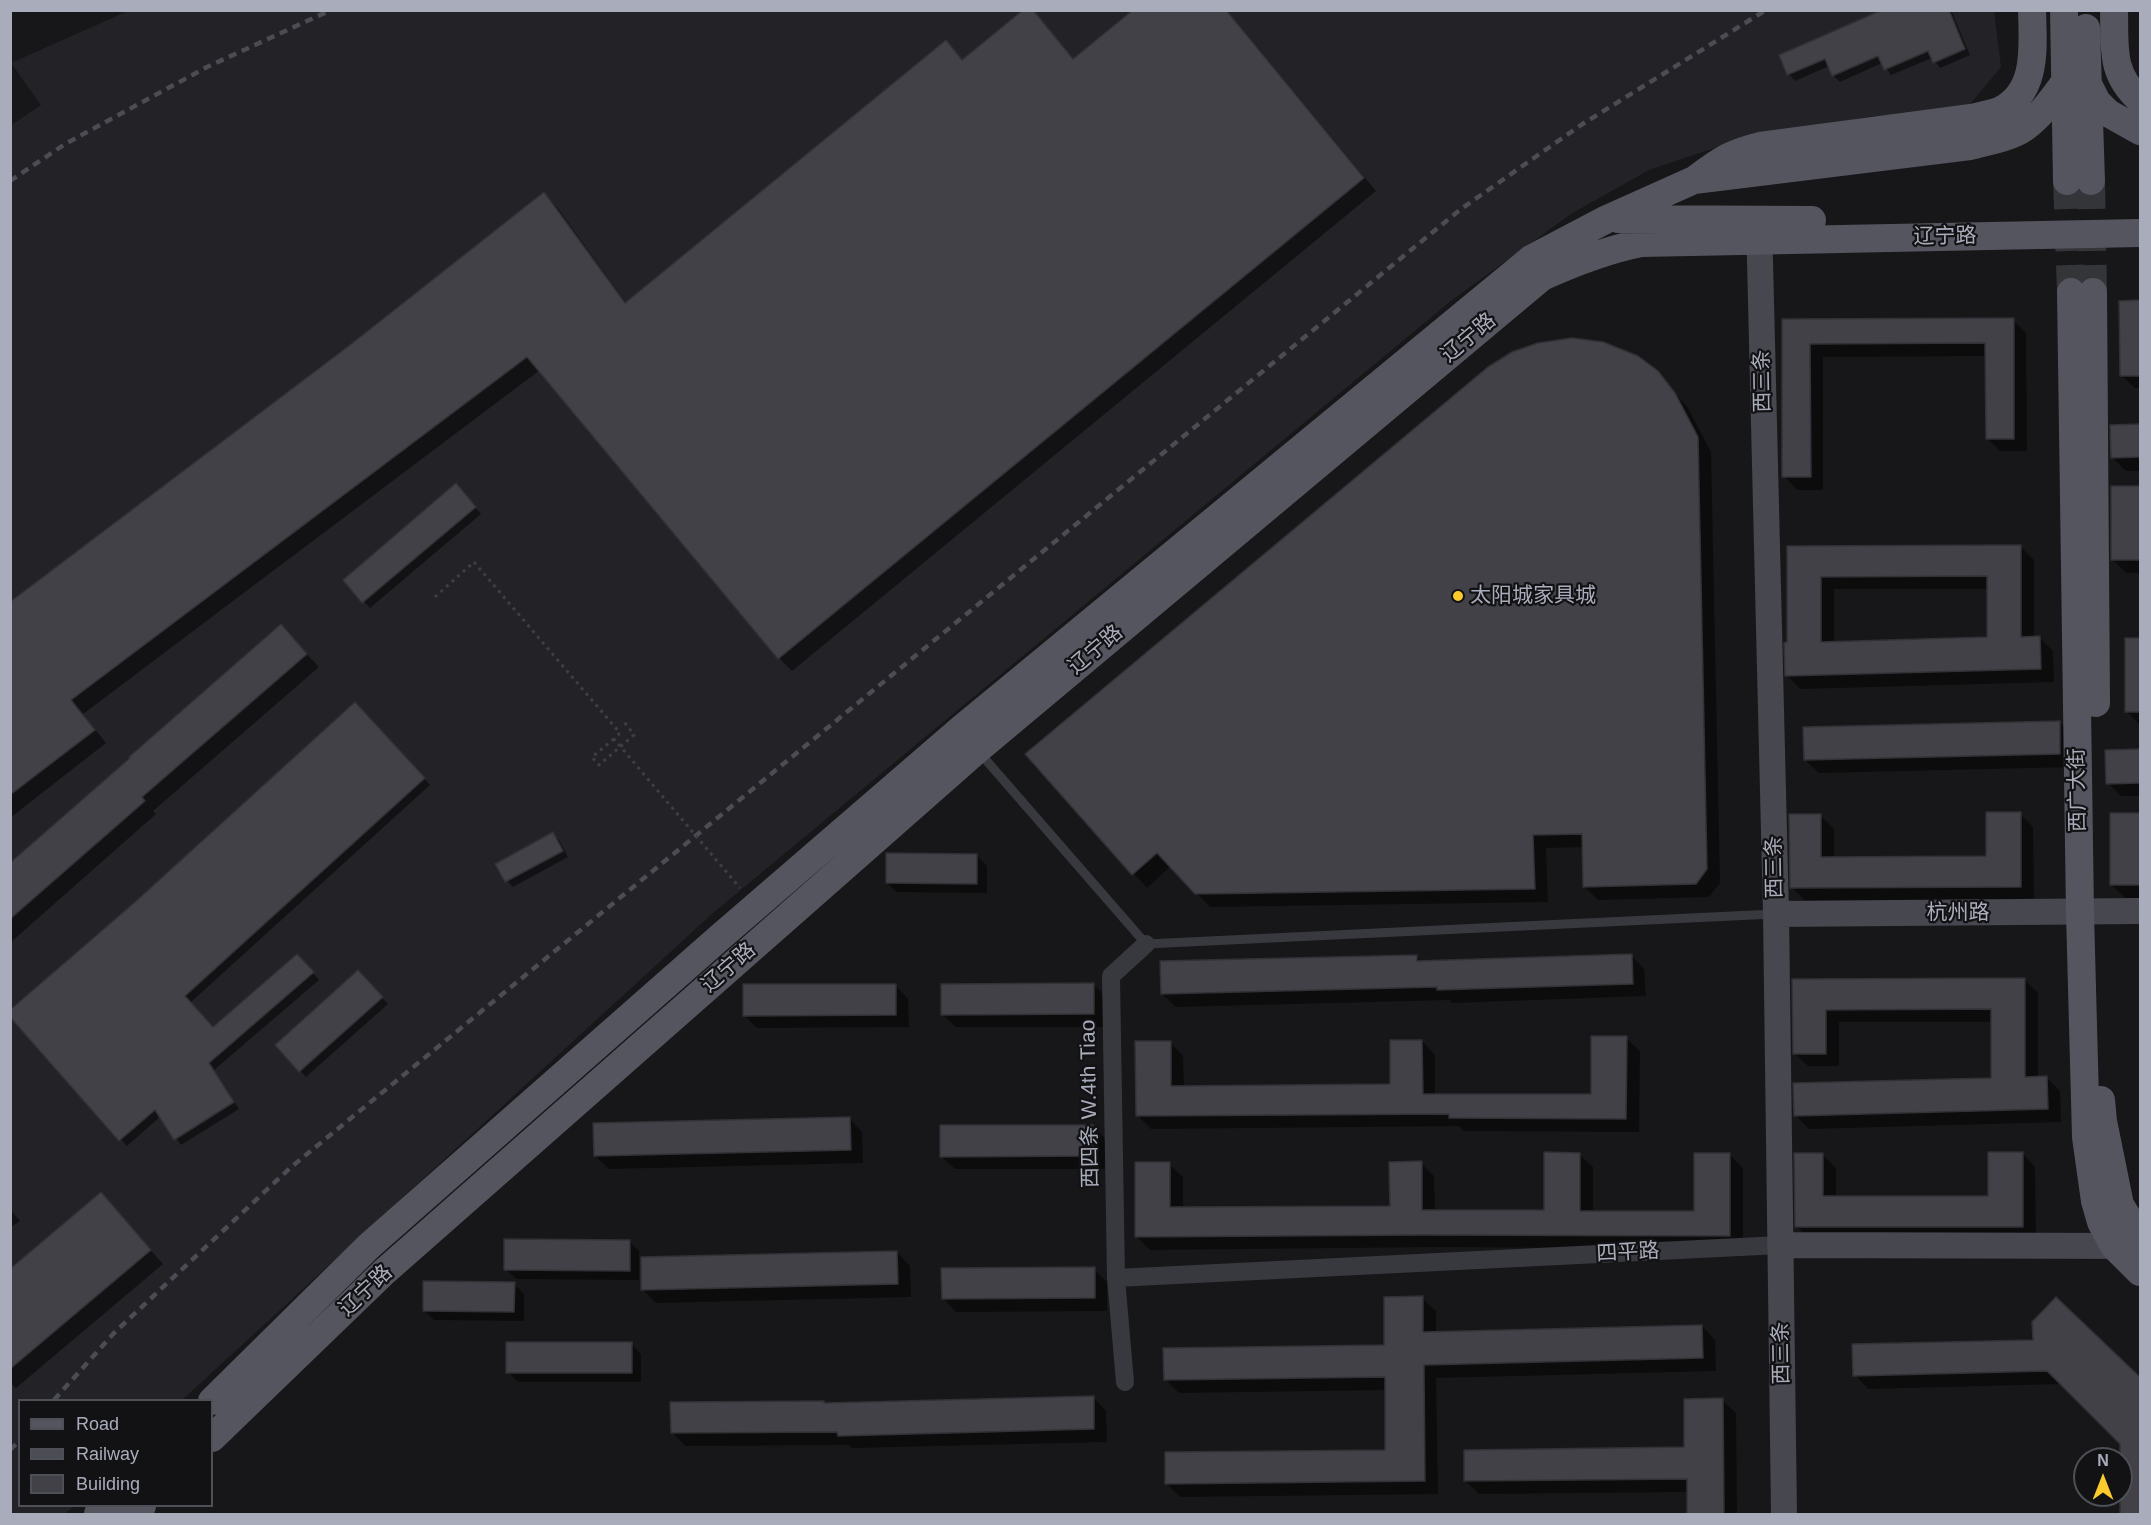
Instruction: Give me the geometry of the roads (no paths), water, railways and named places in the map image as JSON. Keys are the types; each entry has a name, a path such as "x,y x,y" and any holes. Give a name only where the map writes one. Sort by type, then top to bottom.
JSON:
{"main road":[{"path":"1607,219 1694,180 1722,159 1736,152 1760,146 1971,118 2000,110 2020,95 2028,80 2033,53 2032,10"},
{"path":"2064,10 2076,83 2079,181"},
{"path":"2114,10 2115,54 2119,72 2125,86 2140,100"},
{"path":"1694,180 1970,146 2008,136 2024,128 2076,83 2086,28"},
{"path":"2076,83 2108,113 2140,131"},
{"name":"辽宁路","path":"213,1400 369,1246 718,938 961,729 1531,259 1607,219 1759,230 2140,233"},
{"name":"辽宁路","path":"213,1437 384,1272 977,750 1542,277 1611,249 1641,243 1759,230 2140,219"},
{"name":"西广大街","path":"2082,292 2089,912 2086,1137 2095,1201 2101,1222 2132,1243 2140,1272"}],"street":[{"name":"西三条","path":"1759,230 1776,914 1784,1515"},
{"name":"杭州路","path":"1776,914 2140,912"},
{"name":"西四条 W.4th Tiao","path":"1125,1382 1116,1278 1111,976 1146,944"},
{"name":"四平路","path":"1116,1278 1780,1245 2132,1243"}],"lane":[{"path":"977,750 1146,944 1776,914"}],"tunnel":[{"path":"2067,181 2071,292"},
{"path":"2091,181 2093,292"}],"railway":[{"path":"10,181 65,144 207,67 331,10"},
{"path":"55,1399 114,1333 290,1168 1461,209 1581,125 1766,10"},
{"path":"10,1450 18,1442"}],"place":[{"name":"太阳城家具城","path":"1458,596"}]}
